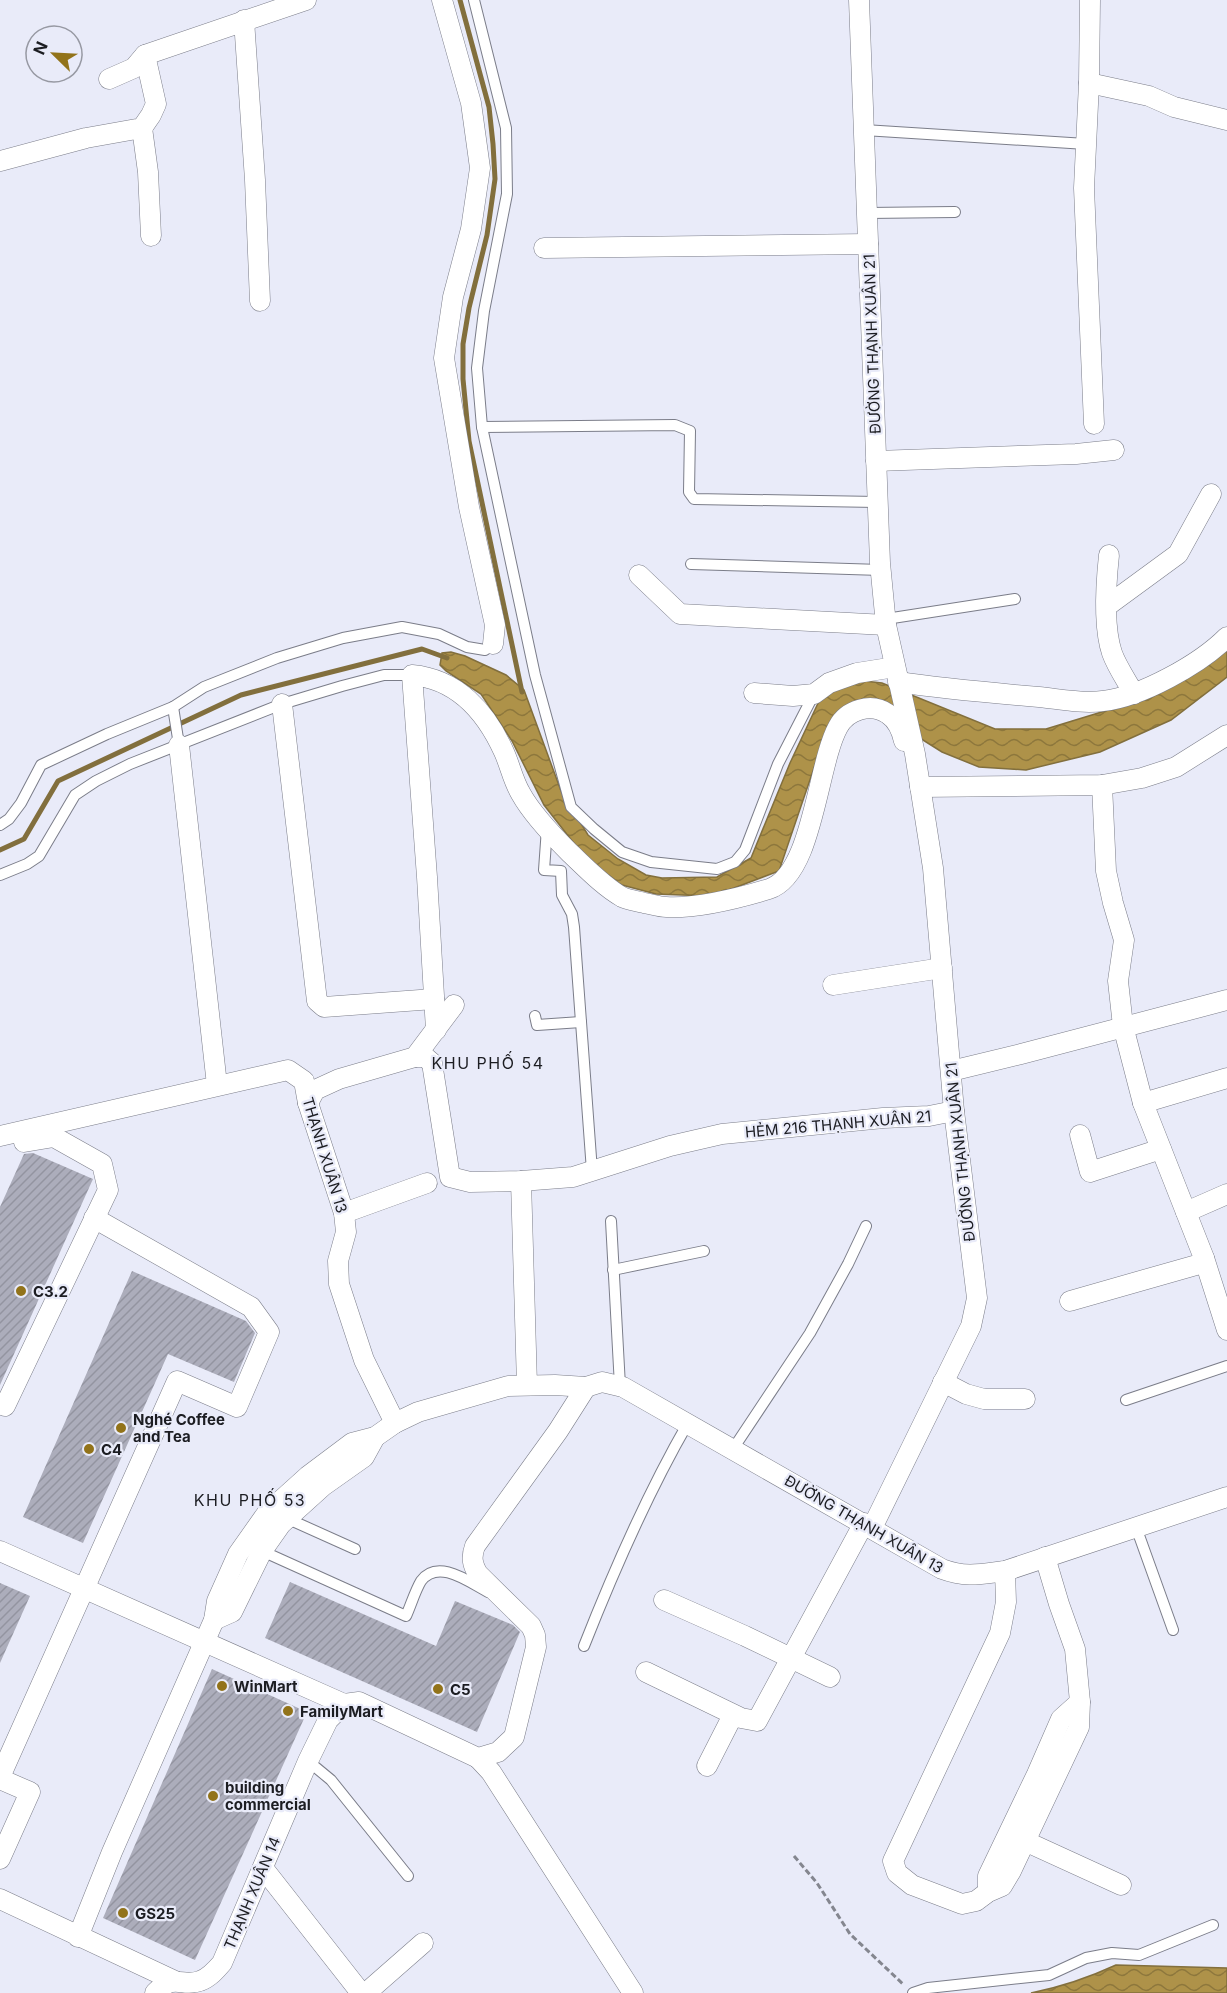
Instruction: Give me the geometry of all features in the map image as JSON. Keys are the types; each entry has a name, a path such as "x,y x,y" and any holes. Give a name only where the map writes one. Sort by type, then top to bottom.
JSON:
{"street":[{"path":"109,79 134,68 145,55 306,0"},
{"path":"442,0 471,103 480,168 471,229 453,297 444,358 469,507 495,626 493,644"},
{"name":"ĐƯỜNG THẠNH XUÂN 21","path":"733,1714 757,1721 868,1526 943,1382 971,1326 977,1298 954,1111 933,868 916,758 886,622 881,570 860,0"},
{"path":"1090,0 1084,188 1094,423"},
{"path":"244,20 255,180 260,301"},
{"path":"145,55 156,104 142,128 148,172 151,236"},
{"path":"1089,83 1149,96 1174,107 1227,120"},
{"path":"0,161 87,138 142,128"},
{"path":"544,248 868,244"},
{"path":"876,461 1076,454 1114,450"},
{"path":"1107,606 1178,554 1211,494"},
{"path":"1109,555 1107,606 1112,653 1134,694"},
{"path":"639,575 680,614 886,622"},
{"path":"754,693 792,696 814,694 829,683 857,673 971,691 1101,702 1134,694 1154,685 1188,666 1227,637"},
{"path":"436,1030 428,877 412,675 429,677 448,684 477,707 503,750 520,794 590,873 623,898 666,907 707,904 746,896 778,886 791,873 819,796 833,737 845,717 865,708 888,714 899,727 909,753 916,758"},
{"path":"282,704 317,1001 324,1007 434,999"},
{"path":"920,787 1102,785 1142,778 1176,767 1227,735"},
{"path":"179,745 217,1085"},
{"path":"1102,785 1106,872 1124,940 1118,981 1123,1026 1143,1103 1204,1258 1227,1330"},
{"path":"833,985 942,968"},
{"path":"951,1071 1227,1000"},
{"path":"308,1103 315,1090 339,1079 415,1057 454,1005"},
{"name":"HẺM 216 THẠNH XUÂN 21","path":"415,1057 425,1057 432,1063 450,1177 470,1182 573,1177 670,1146 722,1134 883,1118 929,1116 954,1111"},
{"name":"THẠNH XUÂN 13","path":"0,1136 288,1070 304,1081 308,1103 344,1213 346,1232 338,1262 339,1284 364,1360 395,1423"},
{"path":"1143,1103 1227,1078"},
{"path":"1080,1136 1090,1172 1161,1149"},
{"path":"0,1146 54,1137 102,1164 108,1190 2,1409"},
{"path":"521,1181 527,1386"},
{"path":"344,1213 428,1183"},
{"path":"1186,1212 1227,1194"},
{"path":"0,1859 30,1792 0,1778 177,1381 237,1407 269,1332 251,1307 94,1218"},
{"path":"1070,1301 1200,1264 1204,1258"},
{"name":"ĐƯỜNG THẠNH XUÂN 13","path":"586,1386 602,1382 620,1386 942,1569 956,1574 971,1575 1005,1571 1227,1497"},
{"path":"943,1382 966,1394 984,1399 1025,1400"},
{"path":"78,1936 112,1852 214,1620 218,1601 238,1554 267,1513 308,1476 352,1443 375,1437 395,1423 418,1412 508,1386 586,1386"},
{"path":"478,1758 498,1752 514,1737 536,1647 535,1635 531,1626 478,1574 473,1564 472,1554 475,1546 558,1431 586,1386"},
{"path":"214,1620 232,1612 261,1551 280,1524 323,1486 364,1457 375,1437"},
{"path":"0,1551 204,1642 478,1758 491,1772 633,1993"},
{"path":"1005,1571 1006,1602 1000,1633 893,1861 897,1873 912,1885 962,1904 976,1902 988,1892 1002,1886 1011,1871 1017,1838 1079,1727 1080,1702 1075,1649 1045,1557"},
{"path":"664,1599 830,1677"},
{"path":"646,1672 733,1714 707,1766"},
{"name":"THẠNH XUÂN 14","path":"155,1993 162,1985 175,1981 198,1982 215,1972 222,1963 308,1761 328,1720 351,1703"},
{"path":"1017,1838 1121,1885"},
{"path":"263,1868 361,1993"},
{"path":"0,1899 175,1981"},
{"path":"366,1993 423,1943"}],"lane":[{"path":"474,0 506,128 507,194 484,311 477,368 482,427 536,675 571,807 622,852 651,862 717,868 735,862 745,850 778,764 814,694"},
{"path":"864,130 1086,144"},
{"path":"867,213 955,212"},
{"path":"482,427 675,425 690,431 689,492 694,499 877,502"},
{"path":"691,564 881,570"},
{"path":"886,622 1016,599"},
{"path":"0,825 9,819 21,803 41,765 107,734 173,707 204,687 277,658 343,638 402,627 439,634 467,647 485,650 493,644"},
{"path":"0,875 27,864 39,856 75,795 96,781 130,764 282,704 384,675 412,675"},
{"path":"173,707 179,745"},
{"path":"547,827 544,870 561,871 562,895 572,914 592,1171"},
{"path":"535,1016 537,1026 581,1022"},
{"path":"611,1221 620,1386"},
{"path":"732,1449 810,1333 866,1226"},
{"path":"613,1270 704,1251"},
{"path":"1126,1400 1227,1366"},
{"path":"584,1646 611,1578 669,1456 688,1423"},
{"path":"286,1518 355,1549"},
{"path":"1136,1527 1173,1630"},
{"path":"261,1551 406,1616 421,1582 430,1572 443,1570 505,1600"},
{"path":"308,1761 331,1780 408,1876"},
{"path":"912,1993 928,1988 1049,1976 1086,1958 1112,1953 1139,1955 1213,1924"}],"path":[{"path":"794,1856 817,1883 850,1934 912,1993"}],"water":[{"path":"1227,639 1227,677 1171,720 1100,752 1026,770 979,767 942,752 869,706 816,762 779,871 709,896 656,894 622,885 604,877 587,860 544,805 512,741 481,694 440,665 442,653 451,652 465,656 506,675 524,690 561,791 588,835 618,859 646,875 662,878 717,877 751,858 790,763 820,699 842,686 864,681 882,683 995,729 1046,729 1118,707"},
{"path":"1116,1965 1227,1968 1227,1993 1031,1993 1074,1982"}],"building":[{"name":"C3.2","path":"33,1153 93,1179 0,1385 0,1207 24,1154"},
{"name":"C4","path":"132,1271 246,1321 255,1333 234,1382 168,1354 83,1543 23,1517"},
{"name":"C5","path":"290,1582 436,1646 455,1601 513,1625 520,1632 477,1732 265,1638"},
{"path":"0,1583 30,1596 0,1663"},
{"name":"building commercial","path":"212,1669 307,1712 195,1960 103,1918"}],"waterway":[{"path":"460,0 489,107 495,179 487,235 469,308 463,344 463,379 469,441 522,692"},
{"path":"0,850 24,839 58,781 241,695 422,649 447,658"}],"place":[{"name":"C3.2","path":"21,1291"},
{"name":"Nghé Coffee and Tea","path":"121,1428"},
{"name":"C4","path":"89,1449"},
{"name":"WinMart","path":"222,1686"},
{"name":"C5","path":"438,1689"},
{"name":"FamilyMart","path":"288,1711"},
{"name":"building commercial","path":"213,1796"},
{"name":"GS25","path":"123,1913"}],"district":[{"name":"KHU PHỐ 54","path":"488,1063"},
{"name":"KHU PHỐ 53","path":"250,1500"}]}
